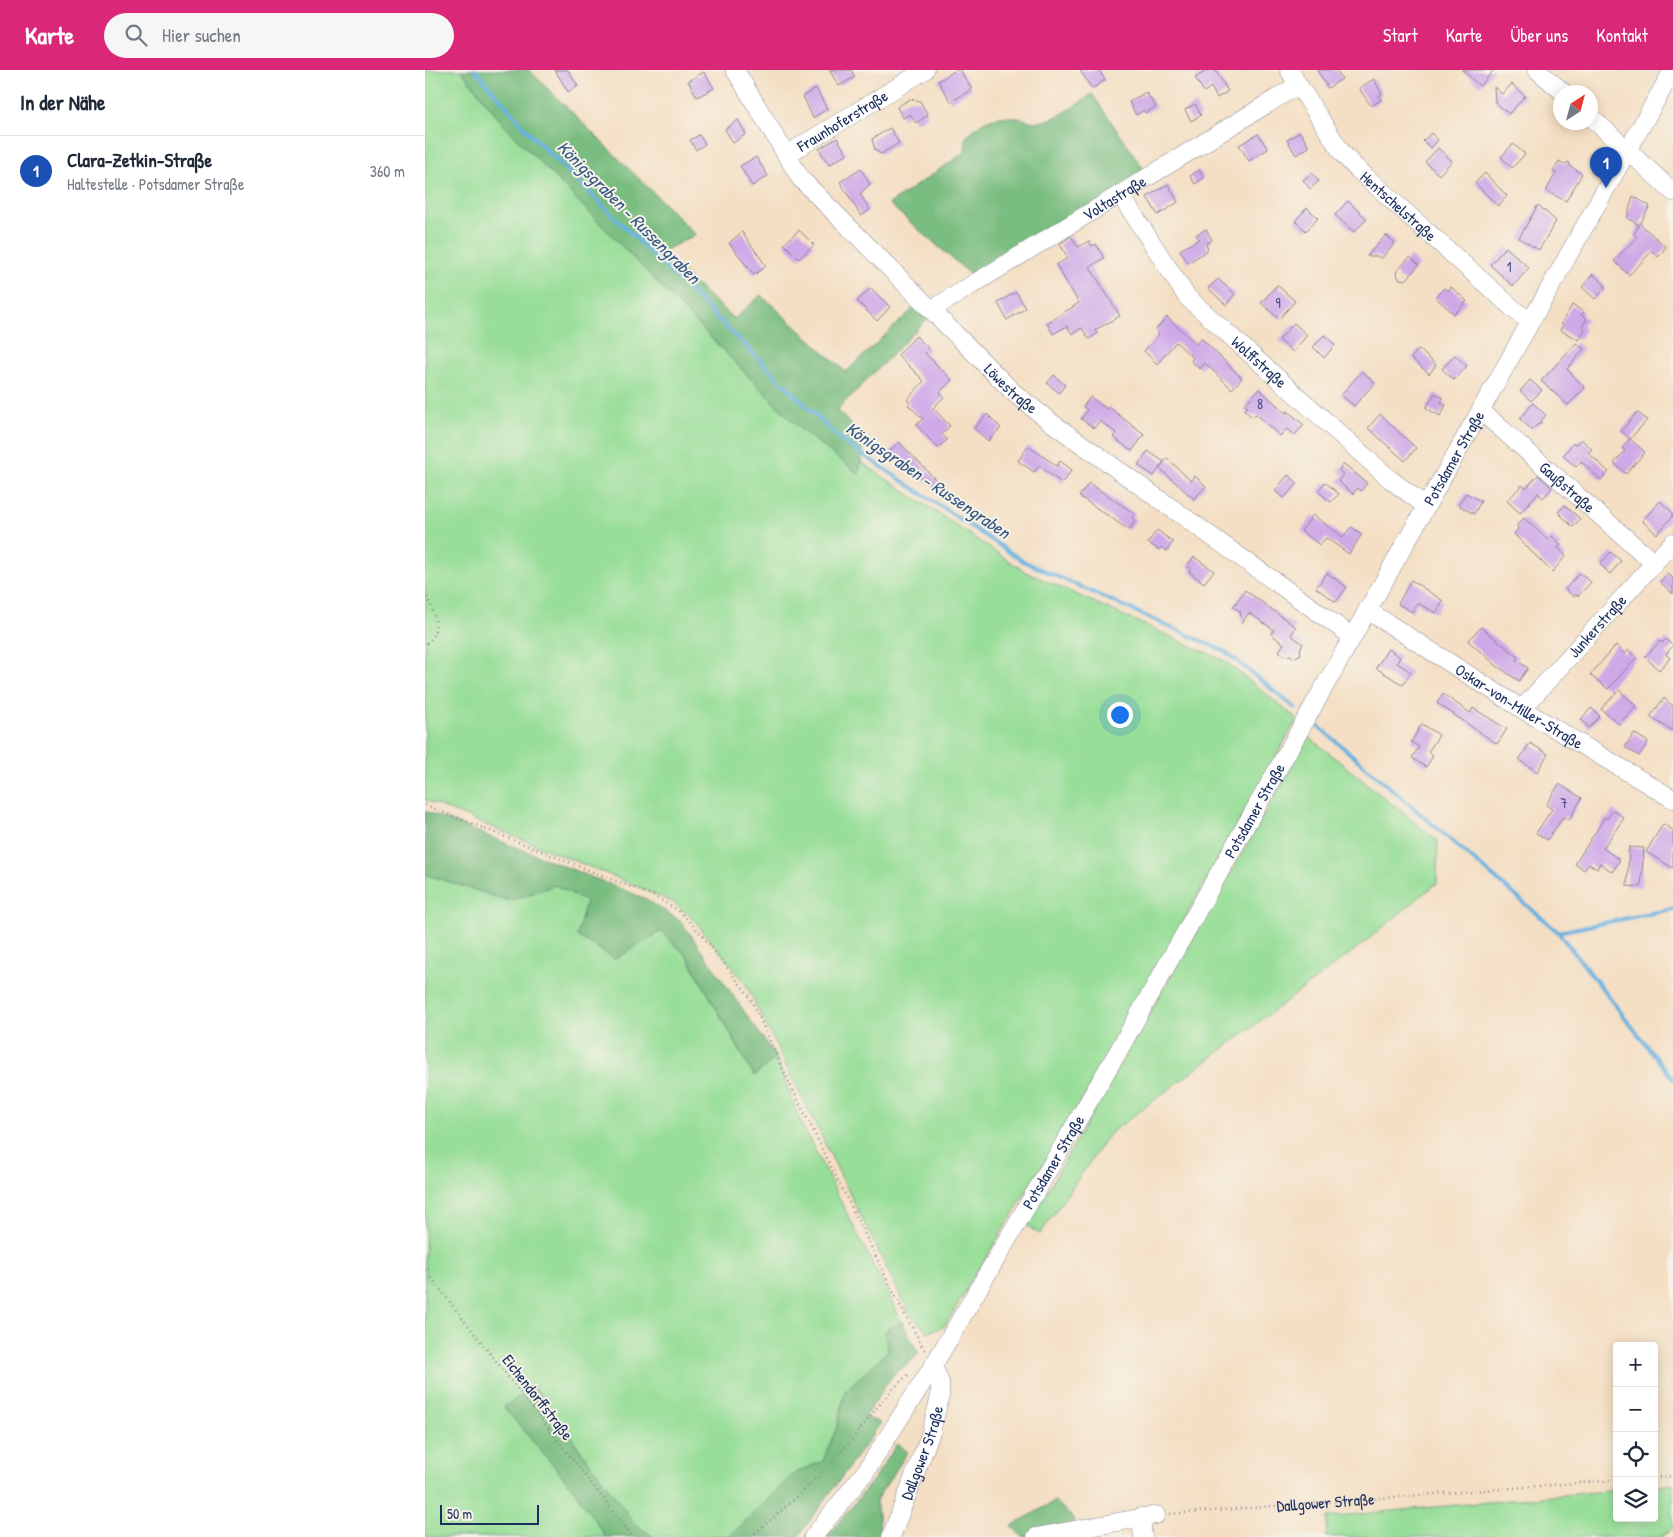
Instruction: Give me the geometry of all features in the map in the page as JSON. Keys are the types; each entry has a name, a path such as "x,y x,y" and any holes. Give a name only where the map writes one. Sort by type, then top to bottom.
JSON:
{"street":[{"name":"Löwestraße","path":"735,70 801,179 1014,393 1052,423 1353,637"},
{"name":"Fraunhoferstraße","path":"786,155 925,70"},
{"name":"Hentschelstraße","path":"1289,70 1341,153 1355,168 1518,313 1531,321"},
{"path":"1537,70 1555,85"},
{"name":"Potsdamer Straße","path":"813,1537 866,1471 933,1366 1116,1055 1673,70"},
{"name":"Voltastraße","path":"931,310 1298,85"},
{"path":"1598,123 1673,192"},
{"name":"Wolffstraße","path":"1120,194 1187,297 1391,480 1426,506"},
{"name":"Gaußstraße","path":"1481,411 1654,563"},
{"name":"Junkerstraße","path":"1522,709 1673,542"},
{"name":"Oskar-von-Miller-Straße","path":"1367,610 1522,709 1673,799"},
{"name":"Dallgower Straße","path":"891,1537 931,1432 940,1382 933,1366"},
{"path":"1036,1537 1148,1516 1143,1537"}],"path":[{"path":"425,592 437,623 433,639 425,645"},
{"path":"425,805 654,896 679,911 702,935 750,997 784,1072 901,1307 933,1366 909,1375 895,1386 846,1447 781,1512 751,1537"},
{"name":"Eichendorffstraße","path":"425,1270 633,1537"},
{"path":"1658,1478 1673,1476"},
{"name":"Dallgower Straße","path":"1148,1516 1613,1480"}],"green space":[{"path":"425,70 461,70 504,125 799,428 859,473 861,462 1024,571 1225,661 1297,719 1081,1102 944,1327 928,1332 910,1315 744,981 694,920 676,904 632,884 425,800"},
{"path":"461,70 529,70 696,235 661,252 734,319 761,295 846,372 917,305 929,317 837,410 864,438 859,474 799,428 504,125"},
{"path":"1092,94 1148,175 977,280 889,204 965,152 966,137 983,122 1002,117 1035,122 1045,121 1066,111"},
{"path":"1309,737 1438,841 1437,883 1360,946 1109,1134 1040,1234 1027,1226"},
{"path":"425,811 644,898 681,921 776,1057 754,1076 687,956 661,931 615,959 577,936 586,901 555,885 509,901 425,874"},
{"path":"425,874 509,901 555,885 586,901 615,959 661,931 687,956 754,1076 776,1057 801,1123 902,1322 885,1331 888,1351 846,1390 837,1427 823,1461 795,1473 730,1536 653,1537 635,1524 534,1388 504,1407 575,1491 606,1537 425,1537"},
{"path":"902,1322 919,1354 892,1376 865,1417 881,1423 798,1537 701,1537 730,1536 795,1473 823,1461 837,1427 846,1390 888,1351 885,1331"},
{"path":"534,1387 635,1524 653,1537 606,1537 575,1491 504,1407"},
{"path":"897,1444 908,1452 876,1500 881,1537 827,1537 874,1479"},
{"path":"1673,1484 1673,1528 1661,1537 1326,1537 1328,1517 1613,1490 1613,1522 1658,1522 1658,1486"},
{"path":"1055,1501 1074,1519 1066,1537 1023,1537 1011,1526"}],"building":[{"path":"555,70 568,70 578,86 568,92"},
{"path":"829,70 851,70 855,77 839,86"},
{"path":"956,70 960,70 972,89 951,102 938,81"},
{"path":"1080,70 1099,70 1105,80 1092,89"},
{"path":"1208,70 1215,70 1228,91 1217,98 1211,87 1204,92 1195,78"},
{"path":"1317,70 1336,70 1342,79 1328,88"},
{"path":"1462,70 1494,70 1480,86"},
{"path":"704,72 714,88 697,97 688,81"},
{"path":"1374,79 1382,94 1379,96 1381,100 1371,106 1359,88"},
{"path":"1512,84 1525,96 1509,114 1495,102 1494,87 1502,94"},
{"path":"816,88 827,109 813,118 803,96"},
{"path":"1146,92 1156,107 1145,113 1144,110 1136,115 1129,102"},
{"path":"910,99 920,101 928,115 916,123 910,114 903,118 897,107"},
{"path":"1195,104 1201,115 1191,121 1185,110"},
{"path":"738,120 746,134 733,143 725,129"},
{"path":"890,128 899,143 881,154 875,150 872,139"},
{"path":"1300,132 1309,147 1296,155 1287,140"},
{"path":"1431,133 1438,140 1431,148 1423,141"},
{"path":"1258,134 1268,149 1249,161 1239,145"},
{"path":"699,135 705,144 696,150 690,140"},
{"path":"837,138 847,154 829,165 819,149"},
{"path":"1513,144 1525,154 1512,168 1501,157"},
{"path":"1438,148 1452,161 1439,175 1425,162"},
{"path":"756,157 768,176 752,186 740,166"},
{"path":"1559,161 1564,164 1569,162 1570,166 1582,174 1566,201 1546,191 1556,173 1553,171"},
{"path":"861,169 870,184 860,194 870,210 861,216 840,182"},
{"path":"1199,170 1204,178 1195,184 1190,176"},
{"path":"1312,173 1319,181 1310,189 1303,180"},
{"path":"1485,173 1507,196 1498,206 1475,183"},
{"path":"1168,184 1178,202 1158,215 1147,197"},
{"path":"1633,196 1650,206 1640,224 1666,247 1658,257 1652,251 1629,275 1614,261 1637,237 1634,234 1639,225 1627,218"},
{"path":"1348,201 1367,219 1354,232 1335,215"},
{"path":"1538,205 1556,221 1539,250 1519,238"},
{"path":"1307,208 1318,218 1306,231 1295,221"},
{"path":"1206,229 1212,240 1206,244 1208,250 1188,263 1180,250 1199,239 1196,235"},
{"path":"799,230 814,245 799,259 784,244"},
{"path":"742,232 766,266 754,275 729,243"},
{"path":"1386,235 1395,243 1381,259 1378,256 1367,256"},
{"path":"1071,236 1078,247 1089,241 1092,246 1096,244 1104,258 1090,267 1120,316 1095,330 1097,334 1089,339 1082,328 1072,334 1067,326 1053,334 1047,323 1079,303 1056,265 1068,258 1060,244"},
{"path":"1506,247 1529,268 1513,286 1490,265"},
{"path":"1410,257 1419,265 1406,280 1399,279 1396,272"},
{"path":"1593,274 1604,284 1605,289 1595,299 1582,287"},
{"path":"1218,279 1235,294 1226,305 1208,288"},
{"path":"1277,285 1295,301 1279,319 1261,303"},
{"path":"1451,287 1467,301 1454,314 1435,297 1444,288 1448,291"},
{"path":"871,288 890,307 877,321 857,301"},
{"path":"1016,292 1026,308 1007,320 998,303"},
{"path":"1572,305 1584,312 1581,315 1587,319 1582,327 1585,329 1579,340 1560,330 1563,325 1561,324"},
{"path":"1167,317 1196,344 1201,338 1242,378 1232,389 1205,363 1200,369 1191,361 1193,358 1176,342 1157,364 1144,351 1159,334 1155,330"},
{"path":"1294,323 1307,335 1293,352 1279,340"},
{"path":"1324,335 1335,345 1324,358 1313,347"},
{"path":"916,336 929,349 925,353 952,380 940,392 944,397 933,408 950,426 942,434 947,440 938,448 916,425 923,419 908,405 910,403 907,400 924,381 898,355"},
{"path":"1576,343 1584,349 1567,369 1585,388 1568,405 1541,381"},
{"path":"1419,349 1436,365 1429,374 1411,358"},
{"path":"1455,355 1467,366 1454,380 1442,369"},
{"path":"1362,371 1375,383 1354,406 1341,395"},
{"path":"1054,375 1065,385 1059,393 1047,383"},
{"path":"1530,380 1542,390 1531,401 1520,391"},
{"path":"1259,389 1286,413 1288,411 1304,425 1294,436 1287,429 1280,436 1256,414 1252,417 1244,410 1248,407 1245,404"},
{"path":"1435,393 1443,398 1441,402 1446,405 1440,416 1426,408"},
{"path":"1090,397 1107,409 1109,407 1144,435 1132,451 1113,437 1116,433 1100,421 1094,428 1081,419 1087,410 1083,407"},
{"path":"1533,403 1546,415 1541,424 1532,430 1520,419"},
{"path":"1637,412 1647,420 1630,439 1621,431"},
{"path":"987,414 1001,428 988,441 974,428"},
{"path":"1380,414 1416,448 1405,461 1368,428"},
{"path":"1581,439 1592,449 1588,453 1609,472 1601,480 1581,461 1576,467 1563,456 1572,444 1576,444"},
{"path":"1630,439 1645,452 1626,474 1614,463 1625,451 1622,448"},
{"path":"899,442 939,483 935,488 889,452"},
{"path":"1028,446 1057,466 1060,461 1072,470 1062,483 1039,466 1034,472 1018,461"},
{"path":"1148,451 1164,462 1154,476 1138,465"},
{"path":"1167,458 1191,481 1195,476 1206,486 1194,499 1159,468"},
{"path":"1344,464 1367,483 1361,491 1358,488 1353,494 1338,481 1343,475 1339,470"},
{"path":"1288,475 1298,483 1284,498 1275,491"},
{"path":"1538,475 1552,488 1543,498 1538,493 1520,513 1507,501 1522,485 1526,488"},
{"path":"1325,482 1339,494 1331,502 1318,491"},
{"path":"1089,483 1135,514 1132,518 1136,520 1129,530 1079,496"},
{"path":"1466,493 1481,501 1474,514 1458,505"},
{"path":"1660,501 1673,513 1673,516 1657,534 1642,521"},
{"path":"1565,505 1580,519 1573,527 1558,512"},
{"path":"1313,515 1343,537 1351,527 1362,534 1349,554 1326,538 1320,545 1301,531"},
{"path":"1524,518 1548,540 1552,536 1561,545 1558,548 1566,556 1552,572 1514,534 1518,529 1517,525"},
{"path":"1157,530 1173,542 1167,551 1161,547 1159,550 1148,543"},
{"path":"1611,552 1621,561 1610,574 1600,564"},
{"path":"1194,557 1214,571 1204,583 1189,572 1191,569 1187,566"},
{"path":"1327,573 1347,587 1336,602 1316,588"},
{"path":"1580,573 1591,582 1578,596 1576,594 1574,597 1565,589"},
{"path":"1667,574 1673,578 1673,594 1660,582"},
{"path":"1411,580 1443,601 1436,613 1417,603 1412,612 1398,604"},
{"path":"1245,590 1296,627 1291,635 1303,644 1300,649 1301,654 1294,658 1290,655 1285,656 1279,651 1284,644 1271,634 1274,630 1249,613 1242,623 1240,611 1233,607"},
{"path":"1481,627 1518,657 1516,660 1528,668 1519,681 1497,666 1468,641"},
{"path":"1666,639 1673,646 1666,654 1670,658 1659,670 1645,657 1660,641 1662,643"},
{"path":"1616,645 1625,654 1628,650 1636,658 1608,689 1590,675"},
{"path":"1388,649 1400,657 1397,663 1411,672 1403,685 1376,668"},
{"path":"1619,690 1636,706 1619,724 1601,709"},
{"path":"1443,694 1470,713 1473,708 1507,729 1497,744 1437,703"},
{"path":"1664,698 1673,706 1673,731 1650,717"},
{"path":"1591,708 1600,716 1589,728 1581,719"},
{"path":"1422,724 1439,735 1428,752 1433,756 1426,767 1412,758 1419,747 1411,742"},
{"path":"1634,733 1648,742 1639,756 1625,747"},
{"path":"1530,743 1548,754 1537,772 1519,760"},
{"path":"1559,784 1582,798 1569,820 1564,816 1547,840 1536,833 1552,809 1546,805"},
{"path":"1613,810 1624,818 1603,848 1620,860 1612,872 1600,863 1597,869 1589,864 1584,870 1575,864 1605,817 1607,819"},
{"path":"1663,824 1673,830 1673,868 1646,852"},
{"path":"1629,847 1644,848 1641,887 1627,886"}],"waterway":[{"name":"Königsgraben - Russengraben","path":"475,70 532,136 841,440 1023,561 1226,652 1295,708"},
{"path":"1317,725 1558,932 1673,1079"},
{"path":"1558,932 1673,909"}],"place":[{"name":"Clara-Zetkin-Straße","path":"1606,188"}]}
